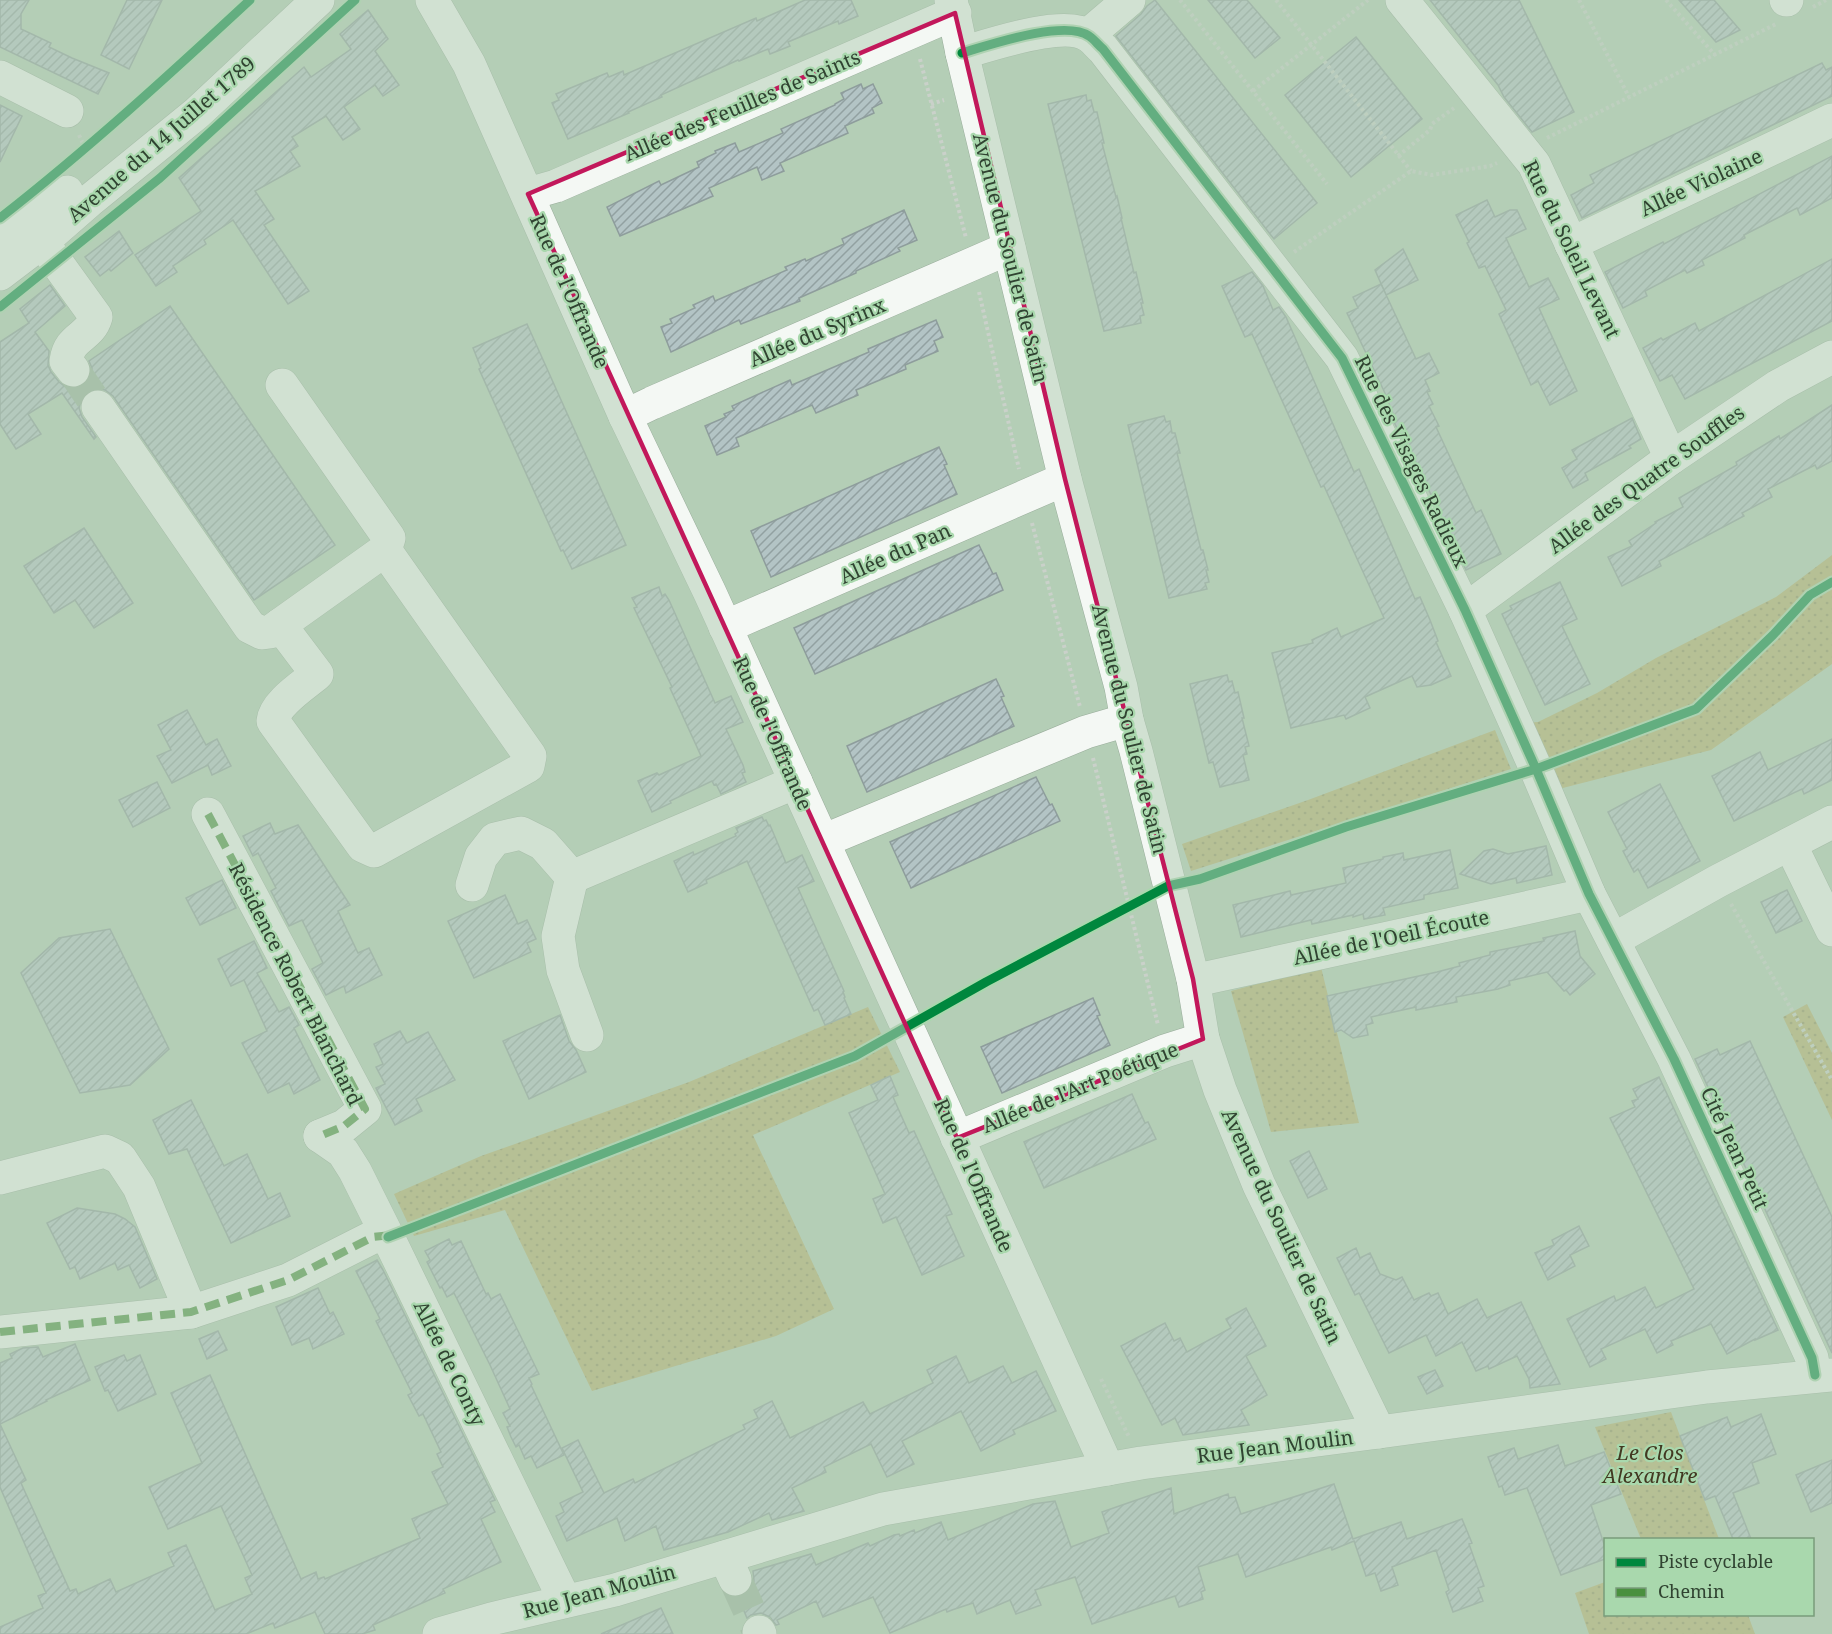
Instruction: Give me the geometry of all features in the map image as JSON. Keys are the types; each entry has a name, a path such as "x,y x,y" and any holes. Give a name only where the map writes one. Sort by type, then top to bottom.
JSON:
{"street":[{"name":"Avenue du 14 Juillet 1789","path":"0,245 113,156 284,0"},
{"name":"Avenue du 14 Juillet 1789","path":"0,274 42,242 196,113 318,0"},
{"name":"Rue de l'Offrande","path":"432,0 469,64 625,416 725,627 1108,1469"},
{"path":"962,53 1017,36 1066,30 1088,35 1129,0"},
{"name":"Rue du Soleil Levant","path":"1402,0 1534,164 1671,458"},
{"name":"Allée des Feuilles de Saints","path":"528,194 556,186 912,31 953,6"},
{"name":"Avenue du Soulier de Satin","path":"953,6 962,53 1065,479 1121,687 1127,720 1193,979 1203,1039 1220,1090 1259,1185 1379,1432"},
{"name":"Rue des Visages Radieux","path":"1088,35 1102,49 1342,358 1466,610 1588,894 1613,940"},
{"path":"0,77 67,111"},
{"name":"Allée Violaine","path":"1571,244 1832,120"},
{"path":"42,242 96,318 94,327 73,343 67,355 66,361 73,370"},
{"name":"Allée du Syrinx","path":"625,416 673,393 1009,248"},
{"name":"Allée des Quatre Souffles","path":"1466,610 1671,458 1778,386 1832,357"},
{"path":"98,407 250,627 262,633 270,632 385,550 389,538 282,385"},
{"name":"Allée du Pan","path":"725,627 1065,479"},
{"path":"280,624 317,674 280,706 274,713 273,721 363,846 374,851 528,766 530,756 385,550"},
{"path":"823,841 1086,732 1127,720"},
{"path":"572,877 796,782"},
{"name":"Résidence Robert Blanchard","path":"208,814 365,1109 344,1126 320,1136"},
{"path":"1613,940 1718,881 1832,822"},
{"path":"472,885 481,857 495,839 520,833 543,844 572,877"},
{"path":"1790,844 1832,930"},
{"path":"572,877 558,936 562,970 588,1035"},
{"name":"Allée de l'Oeil Écoute","path":"1193,979 1588,894"},
{"name":"Cité Jean Petit","path":"1613,940 1669,1049 1812,1358 1823,1375"},
{"name":"Allée de l'Art Poétique","path":"957,1137 1164,1051 1203,1039"},
{"name":"Allée de Conty","path":"320,1136 343,1152 355,1171 565,1601"},
{"path":"0,1178 105,1151 120,1158 139,1187 191,1312"},
{"path":"0,1332 191,1312 288,1280 373,1237 388,1236"},
{"name":"Rue Jean Moulin","path":"439,1634 565,1601 730,1568 883,1509 1141,1463 1707,1387 1823,1375"}],"path":[{"path":"1180,0 1327,184"},
{"path":"1276,0 1411,171 1432,175 1490,166 1715,55 1791,8 1826,0"},
{"path":"1253,91 1368,0"},
{"path":"1579,0 1629,97"},
{"path":"1666,0 1715,55"},
{"path":"912,31 973,264 1026,497 1164,1051"},
{"path":"1398,156 1430,130 1432,124 1476,91"},
{"path":"1272,268 1411,171"},
{"path":"1718,881 1832,1080"}],"highlighted area":[{"path":"955,13 1065,479 1193,979 1203,1039 957,1138 528,194"}],"green space":[{"path":"1832,555 1832,664 1711,750 1555,790 1523,723 1538,722 1597,693 1656,658 1776,597"},
{"path":"1495,730 1511,769 1191,871 1182,844"},
{"path":"1321,967 1359,1123 1271,1132 1231,991"},
{"path":"1807,1004 1832,1053 1832,1120 1783,1017"},
{"path":"868,1007 900,1072 753,1135 834,1309 776,1336 592,1391 505,1210 414,1236 394,1194 481,1156 689,1082"},
{"name":"Le Clos Alexandre","path":"1671,1412 1719,1538 1641,1538 1595,1427"},
{"path":"1604,1582 1604,1616 1748,1616 1755,1634 1589,1634 1575,1593"}],"building":[{"path":"0,0 29,0 21,14 21,29 51,43 49,47 109,73 98,94 0,47"},
{"path":"127,0 162,0 129,69 101,55"},
{"path":"805,0 851,0 858,16 839,24 838,21 788,42 790,46 770,54 768,49 738,60 661,95 662,97 629,113 568,139 552,103 559,100 556,94 607,73 609,77 623,71 624,75 756,18 757,21"},
{"path":"1155,0 1317,203 1274,239 1116,36"},
{"path":"1208,0 1247,0 1280,38 1255,58"},
{"path":"1430,0 1519,0 1574,112 1532,132 1504,97 1498,85"},
{"path":"1679,0 1714,0 1740,30 1716,42"},
{"path":"368,10 388,39 375,51 399,85 383,96 375,85 344,107 360,129 343,140 326,116 292,137 298,146 290,151 300,166 255,191 274,219 264,225 309,291 288,304 233,220 204,240 206,244 173,266 177,272 156,286 135,255 201,211 179,178 304,67 311,77 351,49 340,34"},
{"path":"1356,37 1422,119 1351,177 1285,95"},
{"path":"1822,63 1826,70 1832,67 1832,96 1582,218 1571,195 1594,183 1590,175"},
{"path":"861,84 863,89 873,84 882,103 872,108 874,113 845,126 848,133 780,163 784,171 762,180 757,167 709,188 713,196 620,236 607,207 659,181 661,185 699,167 697,162 716,153 715,151 735,143 739,152 783,133 781,129 835,105 844,99 841,93"},
{"path":"1086,95 1087,101 1091,100 1094,112 1097,112 1104,143 1102,143 1117,196 1134,273 1136,272 1144,315 1140,316 1141,323 1104,331 1048,104"},
{"path":"0,105 22,116 0,162"},
{"path":"1832,156 1832,198 1800,215 1797,208 1744,235 1745,238 1702,260 1704,265 1687,273 1685,270 1645,291 1647,296 1623,308 1605,272 1663,242 1664,244"},
{"path":"1487,200 1495,217 1510,210 1517,210 1526,229 1506,238 1529,287 1548,278 1559,299 1539,308 1577,391 1550,405 1538,381 1531,385 1499,314 1506,310 1485,266 1479,268 1456,215"},
{"path":"904,210 917,240 898,248 900,251 799,298 800,301 741,324 739,320 671,352 661,327 672,323 670,319 695,308 693,305 713,296 715,301 787,270 785,267 805,259 806,261 844,244 842,239"},
{"path":"119,231 133,253 111,271 109,269 100,276 85,257"},
{"path":"1403,249 1418,280 1386,295 1375,270"},
{"path":"1832,259 1832,321 1685,399 1672,375 1660,381 1643,348 1695,323 1699,331"},
{"path":"1252,272 1263,286 1273,310 1279,307 1286,317 1354,472 1359,469 1415,599 1420,597 1451,676 1431,685 1417,687 1412,676 1365,697 1370,708 1346,719 1344,715 1291,728 1272,653 1313,643 1312,640 1337,628 1341,637 1384,618 1324,486 1321,487 1252,334 1245,337 1222,286"},
{"path":"1381,284 1416,359 1429,353 1439,373 1425,380 1430,391 1427,392 1433,404 1429,406 1439,426 1436,427 1476,513 1481,510 1501,554 1466,570 1406,441 1404,442 1394,422 1396,421 1384,391 1347,313 1358,308 1353,297"},
{"path":"50,285 65,306 35,332 49,351 48,365 59,382 67,388 76,388 85,384 91,376 92,368 89,361 170,306 335,545 254,600 113,396 105,390 97,388 88,391 81,400 79,408 82,417 96,437 94,439 62,393 28,414 41,434 16,449 0,424 0,342 29,323 20,309"},
{"path":"936,320 943,337 934,341 938,351 905,365 906,369 856,390 858,395 816,413 812,405 736,438 739,446 717,455 705,426 726,417 724,414 734,410 732,406 790,380 792,385"},
{"path":"527,324 626,545 572,569 563,550 561,551 479,369 481,368 473,348"},
{"path":"1832,405 1832,461 1817,469 1815,465 1768,489 1772,497 1742,513 1744,516 1659,561 1661,566 1622,586 1608,557 1632,546 1629,541 1655,522 1683,507 1679,498 1737,465 1736,462 1779,436 1780,439"},
{"path":"1164,416 1166,422 1170,421 1172,433 1175,433 1180,453 1177,453 1208,570 1206,570 1209,582 1205,583 1207,589 1169,598 1128,425"},
{"path":"1632,418 1641,439 1629,446 1631,448 1585,473 1588,480 1573,488 1562,468 1577,459 1572,450"},
{"path":"939,447 957,494 771,577 751,531"},
{"path":"84,528 133,603 94,628 75,600 54,613 24,566"},
{"path":"979,545 993,574 996,573 1003,590 815,674 794,628"},
{"path":"1560,582 1577,619 1562,626 1590,684 1545,705 1502,614 1512,609 1510,606"},
{"path":"659,587 662,596 665,594 669,600 715,703 731,696 743,722 726,729 743,765 745,772 742,773 746,782 721,794 712,781 652,812 638,781 657,773 659,775 701,756 670,688 672,687 634,608 637,607 632,598"},
{"path":"1227,675 1229,682 1232,681 1235,693 1238,692 1244,718 1242,718 1249,746 1245,747 1247,754 1243,755 1249,780 1220,787 1213,762 1209,763 1190,684"},
{"path":"996,679 1014,726 867,792 847,746"},
{"path":"187,710 206,745 217,739 231,766 212,775 208,765 172,783 157,756 171,750 158,725"},
{"path":"1832,739 1832,780 1804,794 1802,789 1734,821 1712,776 1760,752 1768,770"},
{"path":"1036,777 1060,821 911,888 890,842"},
{"path":"157,782 170,808 133,827 119,800"},
{"path":"1660,784 1700,861 1648,888 1638,869 1634,872 1623,851 1627,849 1608,812"},
{"path":"762,817 770,825 786,863 802,855 814,881 798,888 844,991 844,998 851,1014 825,1025 818,1009 814,1011 747,861 706,880 707,883 688,892 674,861 693,852 694,855 736,836 738,832 736,828"},
{"path":"270,823 275,834 298,825 350,905 338,911 358,953 369,948 382,975 346,993 344,986 326,995 312,969 323,963 302,920 289,926 271,891 276,888 258,853 253,856 243,836"},
{"path":"1546,846 1552,875 1517,883 1516,878 1491,884 1460,874 1484,851 1493,849 1508,854"},
{"path":"1450,850 1458,888 1424,895 1424,899 1383,908 1385,915 1364,919 1363,914 1353,917 1353,915 1312,924 1311,920 1241,937 1233,905 1290,891 1291,895 1346,883 1343,868 1383,859 1383,857 1403,853 1404,860"},
{"path":"222,880 236,908 200,925 186,898"},
{"path":"1787,890 1802,921 1776,933 1761,902"},
{"path":"505,895 518,924 527,920 536,939 527,943 531,952 474,978 448,921"},
{"path":"110,929 169,1049 130,1085 80,1093 21,973 59,938"},
{"path":"1575,931 1580,956 1595,974 1570,995 1547,972 1509,981 1510,985 1498,989 1456,997 1457,1002 1416,1010 1416,1007 1371,1017 1373,1023 1366,1025 1368,1035 1353,1038 1341,1030 1335,1032 1327,996 1460,966 1459,963 1490,955 1490,952 1544,941 1543,938"},
{"path":"254,941 267,968 257,973 279,1012 289,1007 299,1025 294,1028 320,1080 294,1094 289,1083 268,1093 242,1043 267,1031 244,980 231,986 218,959"},
{"path":"1093,998 1100,1015 1097,1016 1110,1045 1002,1093 981,1047"},
{"path":"560,1015 569,1041 576,1050 586,1072 529,1099 503,1041"},
{"path":"400,1031 407,1043 428,1032 455,1080 416,1099 422,1111 395,1125 376,1088 385,1084 376,1067 383,1064 374,1044"},
{"path":"1750,1041 1832,1217 1832,1353 1695,1059 1717,1049 1720,1055"},
{"path":"890,1076 898,1095 893,1097 909,1133 914,1131 952,1214 946,1216 964,1256 922,1275 896,1217 883,1223 873,1199 885,1194 849,1113 878,1100 871,1085"},
{"path":"1659,1077 1778,1330 1727,1354 1711,1324 1671,1341 1673,1345 1657,1353 1645,1329 1601,1349 1606,1359 1590,1367 1567,1319 1614,1296 1616,1301 1645,1287 1656,1308 1694,1289 1610,1118 1635,1107 1632,1101 1638,1099 1633,1089"},
{"path":"1132,1094 1145,1123 1148,1122 1156,1139 1044,1188 1024,1142"},
{"path":"191,1100 224,1166 247,1154 268,1199 280,1193 290,1216 231,1243 187,1149 169,1154 153,1120"},
{"path":"1309,1151 1327,1189 1308,1198 1290,1161"},
{"path":"77,1208 115,1214 135,1227 157,1279 140,1288 129,1265 118,1270 115,1263 80,1279 75,1267 70,1269 47,1223"},
{"path":"1579,1226 1589,1246 1570,1255 1575,1266 1548,1280 1535,1253 1554,1245 1552,1240"},
{"path":"449,1239 452,1245 461,1241 486,1294 488,1293 491,1299 500,1294 539,1374 529,1378 531,1385 564,1455 537,1468 531,1456 525,1459 519,1445 516,1447 511,1437 507,1427 510,1426 503,1413 510,1409 454,1293 447,1297 427,1262 430,1260 425,1251"},
{"path":"1356,1248 1360,1258 1370,1253 1380,1274 1396,1280 1402,1277 1414,1300 1429,1293 1431,1296 1438,1293 1448,1314 1477,1299 1487,1318 1521,1302 1560,1384 1530,1388 1529,1379 1517,1356 1489,1369 1488,1366 1476,1371 1462,1342 1436,1356 1426,1335 1389,1353 1359,1293 1355,1295 1337,1258"},
{"path":"377,1260 495,1500 490,1502 495,1512 481,1519 501,1562 443,1589 445,1593 373,1625 375,1630 362,1634 325,1634 315,1612 275,1628 273,1623 246,1634 0,1634 0,1627 43,1608 38,1596 46,1593 0,1487 0,1424 26,1480 21,1483 70,1591 76,1589 78,1594 110,1579 116,1592 174,1566 168,1553 186,1545 215,1610 252,1594 245,1578 252,1575 221,1506 168,1529 149,1487 202,1463 171,1393 210,1375 301,1579 316,1572 318,1579 324,1577 325,1579 420,1538 412,1519 448,1504 432,1472 443,1467 437,1454 441,1452 423,1414 419,1416 408,1395 412,1393 376,1321 380,1319 356,1271"},
{"path":"318,1288 330,1314 333,1312 344,1334 313,1349 309,1338 292,1345 276,1307"},
{"path":"1246,1308 1266,1346 1246,1356 1267,1395 1241,1410 1249,1425 1183,1435 1175,1418 1162,1425 1121,1346 1165,1323 1174,1341 1180,1338 1187,1352 1231,1328 1226,1319"},
{"path":"218,1331 227,1350 207,1359 199,1339"},
{"path":"75,1344 90,1380 0,1424 0,1363 12,1358 10,1354 23,1348 38,1347 43,1357"},
{"path":"124,1355 127,1361 140,1355 156,1394 118,1411 108,1390 105,1391 95,1367"},
{"path":"956,1356 969,1383 1003,1366 1012,1383 1036,1371 1056,1411 1013,1430 1015,1434 981,1451 961,1411 902,1441 914,1464 887,1477 871,1444 824,1467 826,1472 792,1488 804,1511 772,1520 769,1513 728,1532 664,1550 656,1526 625,1541 617,1518 567,1541 556,1516 564,1512 560,1503 583,1492 562,1448 578,1440 604,1493 633,1479 635,1483 745,1429 743,1425 758,1418 754,1410 772,1401 790,1438 863,1402 870,1414 933,1383 927,1370"},
{"path":"1435,1370 1443,1386 1427,1394 1418,1377"},
{"path":"1761,1414 1776,1454 1752,1463 1759,1483 1733,1493 1751,1538 1733,1538 1715,1496 1705,1500 1680,1436 1727,1417 1731,1427"},
{"path":"1558,1445 1565,1466 1604,1452 1621,1494 1591,1505 1604,1544 1604,1559 1561,1575 1527,1488 1505,1495 1502,1486 1499,1487 1488,1457 1514,1448 1518,1459"},
{"path":"1832,1460 1832,1503 1811,1512 1796,1475"},
{"path":"1334,1484 1353,1539 1401,1522 1407,1539 1462,1519 1472,1543 1469,1544 1484,1586 1478,1588 1483,1601 1453,1612 1446,1592 1449,1590 1436,1550 1392,1567 1398,1585 1381,1591 1375,1573 1366,1576 1354,1541 1246,1577 1238,1554 1198,1567 1205,1590 1201,1592 1203,1599 1179,1607 1175,1596 1092,1624 1075,1577 1035,1590 1041,1605 1016,1614 1010,1600 977,1614 973,1603 947,1612 946,1609 890,1633 873,1597 823,1617 816,1601 777,1620 779,1624 776,1625 770,1617 761,1613 747,1618 738,1597 751,1589 754,1581 753,1571 811,1554 816,1565 868,1543 870,1546 894,1535 899,1534 900,1536 914,1530 915,1533 941,1522 948,1540 1033,1504 1055,1501 1071,1547 1109,1533 1102,1512 1171,1488 1174,1514 1228,1494 1229,1498 1235,1497 1241,1514"},
{"path":"661,1608 673,1634 601,1634"}],"tunnel":[{"path":"73,370 98,407"},
{"path":"735,1579 759,1632"}],"marked path":[{"path":"208,814 365,1109 344,1126 320,1136"},
{"path":"0,1332 191,1312 288,1280 373,1237 391,1235"}],"cycle path":[{"path":"0,218 96,139 250,0"},
{"path":"0,307 160,178 355,0"},
{"path":"962,53 1045,32 1063,30 1091,37 1103,49 1342,358 1465,610 1589,894 1674,1059 1812,1358 1815,1375"},
{"path":"388,1237 855,1056 986,982 1168,886 1200,879 1346,827 1536,769 1696,709 1773,635 1810,595 1832,582"}]}
